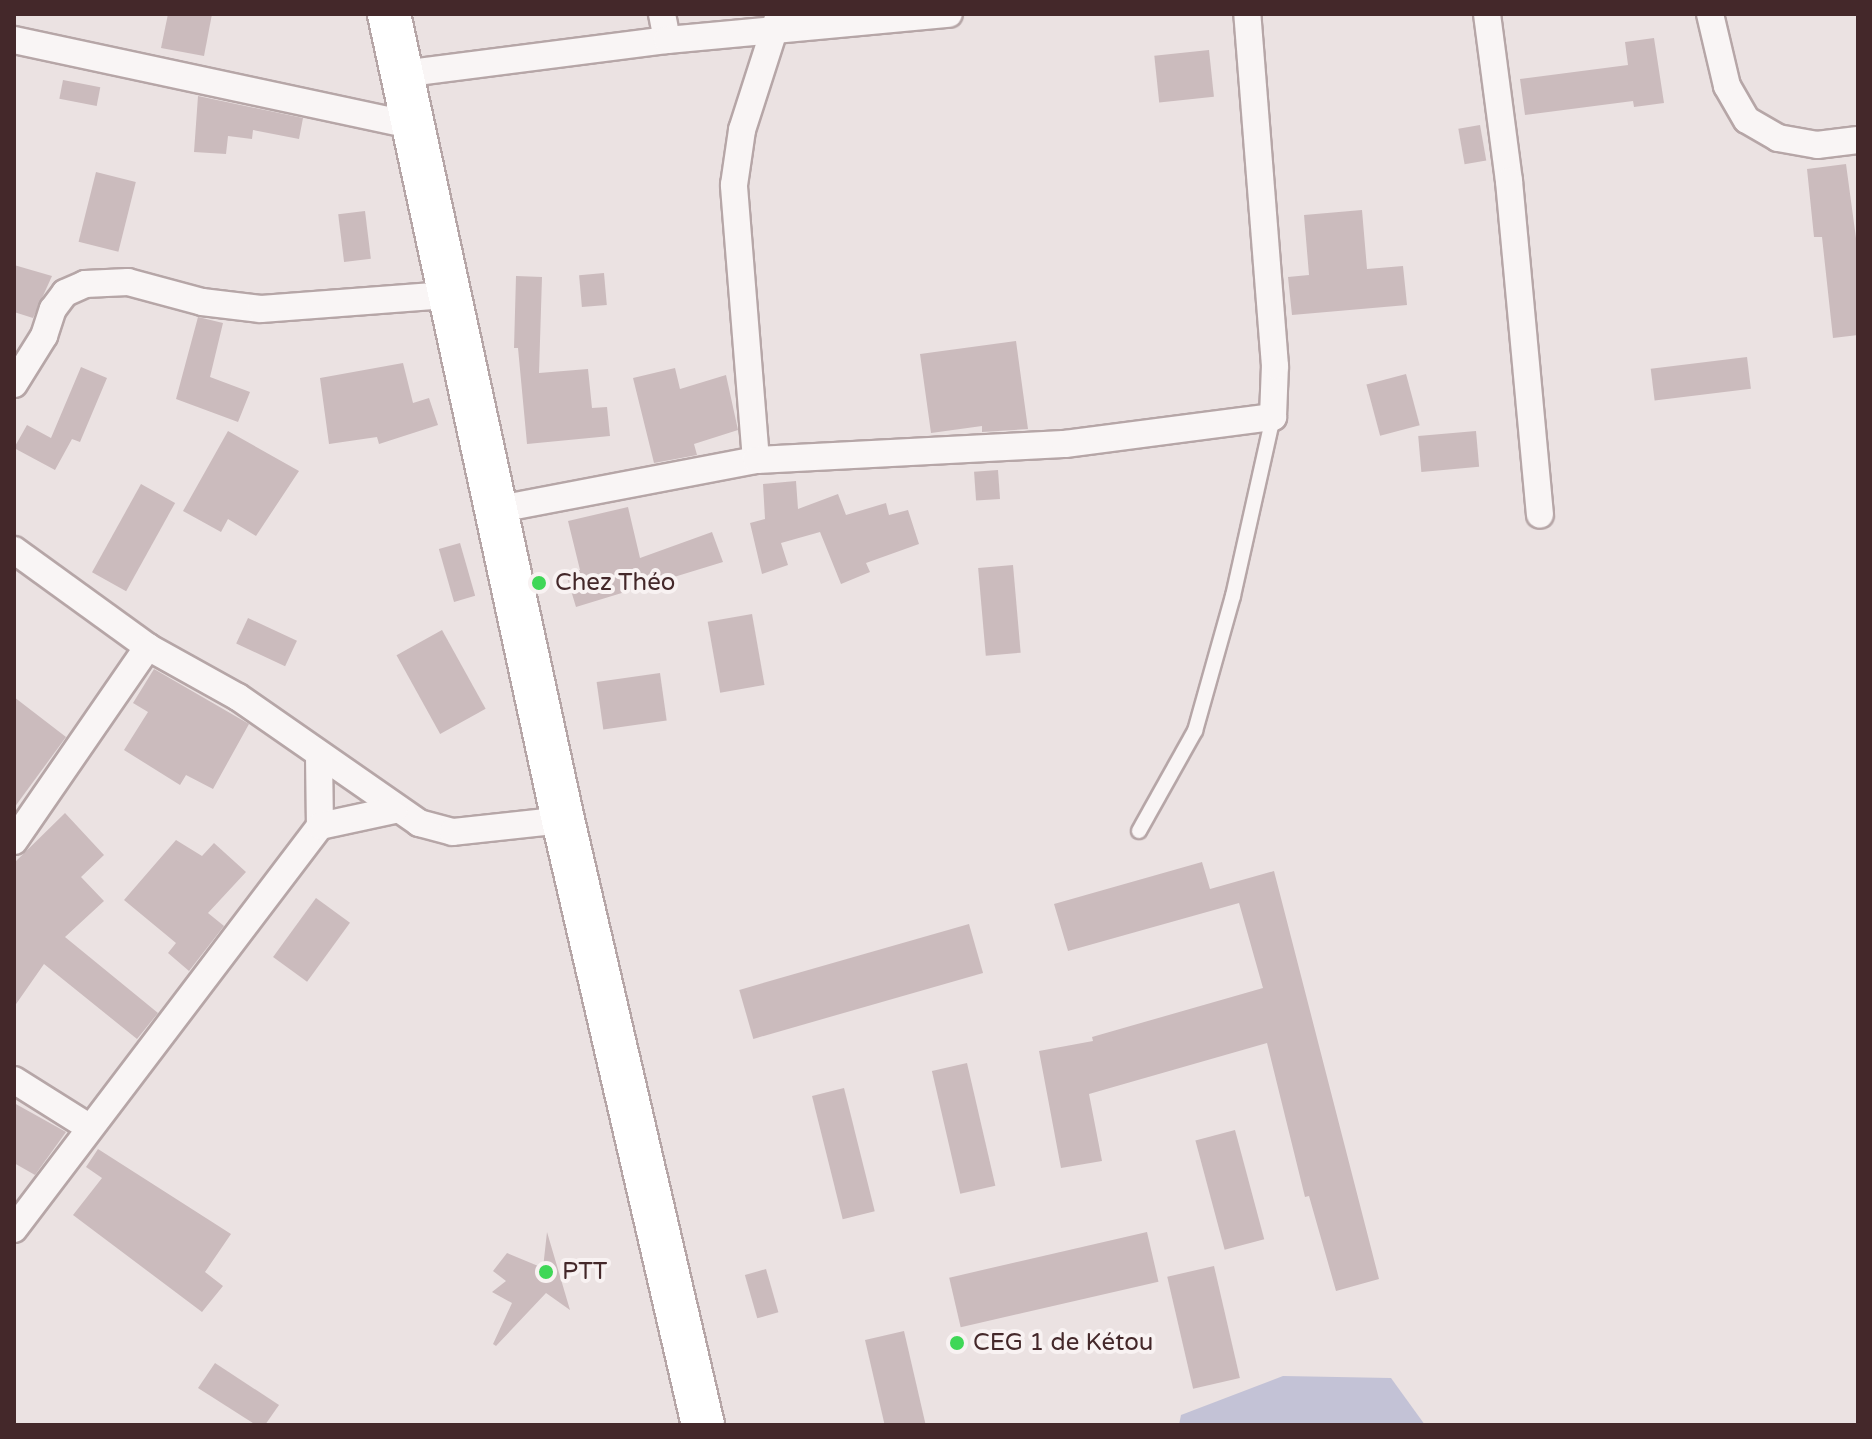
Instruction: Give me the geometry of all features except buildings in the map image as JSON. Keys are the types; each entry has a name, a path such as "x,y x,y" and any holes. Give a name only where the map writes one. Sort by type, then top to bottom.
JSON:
{"main road":[{"path":"389,14 446,295 703,1425"}],"street":[{"path":"402,74 665,27 949,14"},
{"path":"494,510 756,460 1065,444 1273,417 1275,366 1247,14"},
{"path":"1487,14 1509,181 1540,515"},
{"path":"1710,14 1727,86 1747,120 1778,138 1817,145 1858,140"},
{"path":"756,460 734,185 742,130 776,22"},
{"path":"14,40 412,125"},
{"path":"14,384 44,336 53,309 65,293 85,284 128,282 202,302 261,309 446,295"},
{"path":"14,550 148,647 238,697 394,810 453,832 563,820"},
{"path":"14,841 148,647"},
{"path":"14,1229 87,1126 320,826 319,756"},
{"path":"320,826 394,810"},
{"path":"14,1080 87,1126"}],"lane":[{"path":"1139,831 1195,731 1233,596 1273,417"}],"shaded area":[{"path":"1283,1376 1391,1378 1425,1425 1179,1425 1181,1415"}],"place":[{"name":"Chez Théo","path":"539,583"},
{"name":"PTT","path":"546,1272"},
{"name":"CEG 1 de Kétou","path":"957,1343"}]}
